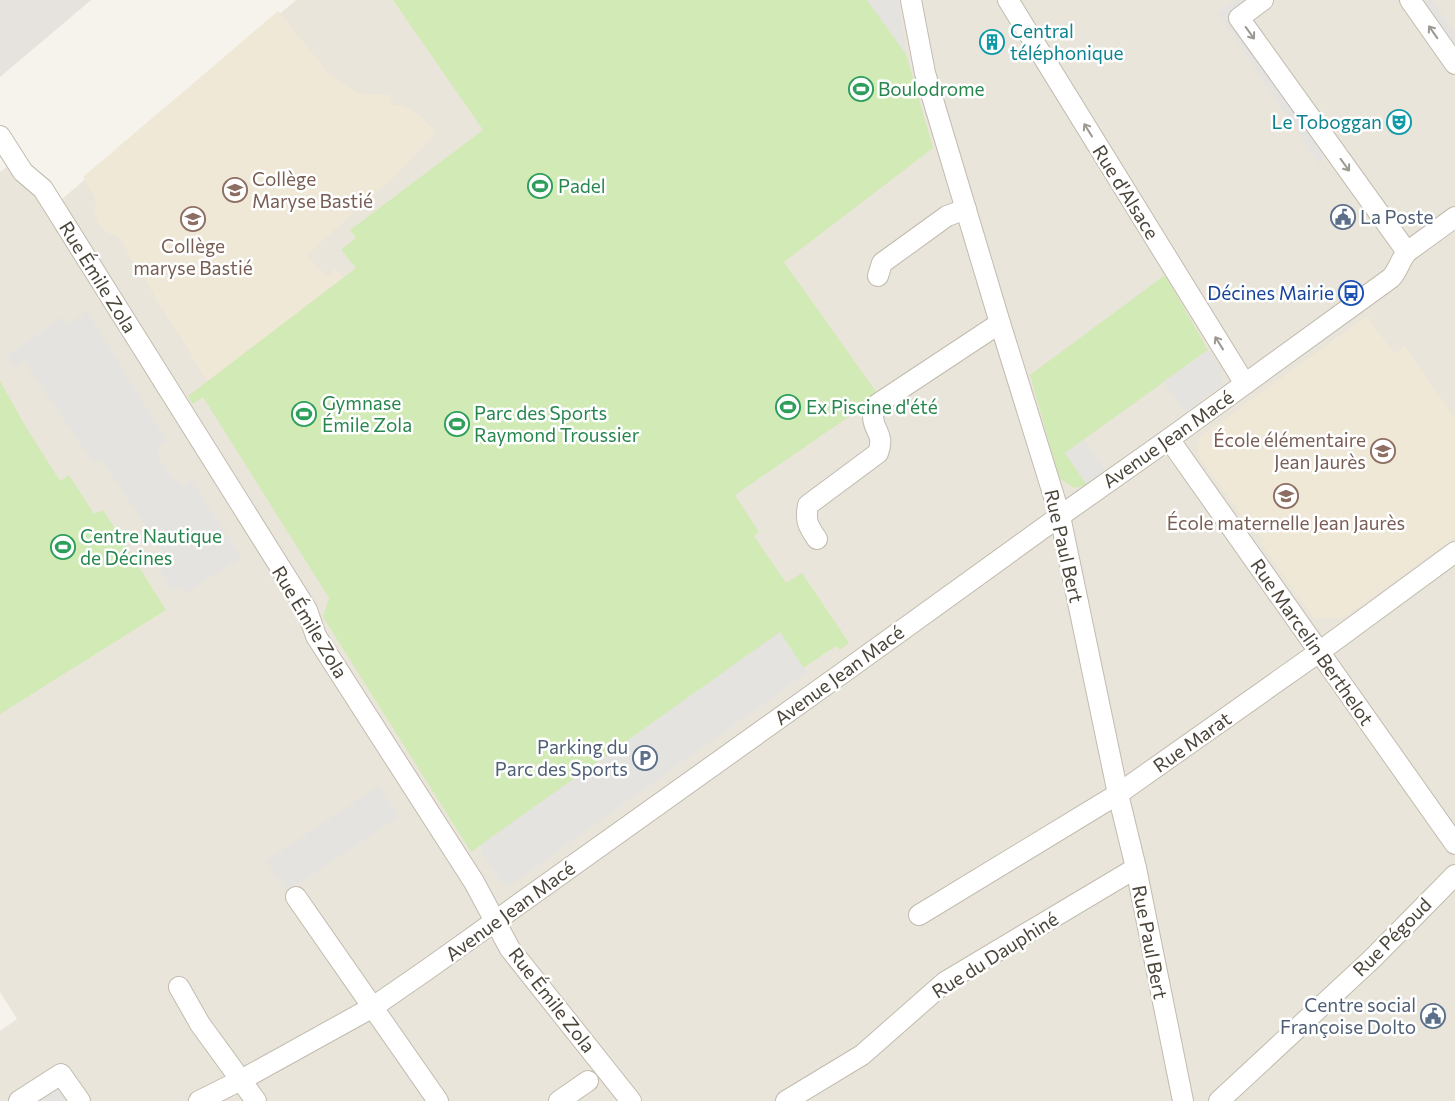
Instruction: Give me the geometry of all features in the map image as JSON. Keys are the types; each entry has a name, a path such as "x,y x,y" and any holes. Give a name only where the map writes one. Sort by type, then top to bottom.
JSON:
{"street":[{"name":"Rue Paul Bert","path":"911,0 925,73 1060,516 1118,794 1136,868 1182,1101"},
{"name":"Rue d'Alsace","path":"1008,0 1245,384"},
{"path":"1263,0 1239,18 1407,252"},
{"path":"1410,0 1455,64"},
{"name":"Rue Émile Zola","path":"0,136 23,172 43,190 306,610 316,636 474,882 510,949 631,1101"},
{"path":"878,276 882,263 947,216 966,209"},
{"name":"Avenue Jean Macé","path":"199,1101 373,1008 496,922 1391,278 1407,252 1455,217"},
{"path":"817,539 806,517 808,505 878,453 881,444 880,436 873,416 876,405 1000,323"},
{"name":"Rue Marcelin Berthelot","path":"1169,439 1455,844"},
{"name":"Rue Marat","path":"919,916 1118,794 1319,652 1455,552"},
{"name":"Rue du Dauphiné","path":"786,1101 862,1055 945,982 1136,868"},
{"name":"Rue Pégoud","path":"1219,1101 1372,959 1455,875"},
{"path":"296,897 438,1101"},
{"path":"178,988 200,1024 256,1101"},
{"path":"19,1101 60,1074 80,1101"},
{"path":"559,1101 588,1081"}],"shaded area":[{"path":"0,0 91,0 0,77"},
{"path":"296,0 1455,0 1455,1101 0,1101 0,1031 17,1019 0,992 0,172 21,156 62,199"},
{"path":"867,0 899,0 906,54"},
{"path":"1235,0 1256,0 1232,18 1326,155 1319,164 1218,13"},
{"path":"1415,0 1432,0 1455,33 1455,57"},
{"name":"Collège Maryse Bastié","path":"278,11 326,70 340,82 360,94 389,95 392,105 399,105 409,109 422,118 435,131 431,138 388,182 306,255 318,269 329,276 333,269 344,277 208,382 118,236 108,233 99,224 94,210 97,202 83,177"},
{"path":"87,311 167,441 156,447 159,458 172,478 182,486 191,479 241,558 188,592 181,587 171,591 154,558 163,552 101,459 93,463 24,361 15,367 7,356 62,317 68,325"},
{"name":"École élémentaire Jean Jaurès","path":"1367,316 1394,354 1405,346 1455,418 1455,537 1343,618 1314,618 1260,542 1263,540 1257,531 1254,533 1198,455 1199,438"},
{"path":"1208,350 1221,368 1223,384 1185,412 1163,382"},
{"path":"1084,440 1106,471 1087,485 1065,453"},
{"name":"Parking du Parc des Sports","path":"780,632 807,673 509,886 502,883 482,854 482,844"},
{"path":"379,786 399,817 287,891 266,861"},
{"path":"62,1086 73,1101 36,1101"}],"green space":[{"name":"Parc des Sports Raymond Troussier","path":"393,0 867,0 906,54 933,148 784,262 879,396 735,495 759,532 754,536 786,583 802,573 849,643 840,650 836,646 803,668 779,633 471,852 323,617 329,598 203,397 193,404 188,396 356,268 341,250 356,238 350,230 483,130"},
{"path":"1165,275 1208,350 1065,453 1087,485 1074,488 1059,478 1030,375"},
{"name":"Centre Nautique de Décines","path":"0,381 27,429 60,481 69,475 94,514 103,510 166,610 0,714"}],"place":[{"name":"Central téléphonique","path":"992,42"},
{"name":"Boulodrome","path":"861,89"},
{"name":"Le Toboggan","path":"1399,122"},
{"name":"Padel","path":"540,186"},
{"name":"Collège Maryse Bastié","path":"235,190"},
{"name":"La Poste","path":"1343,217"},
{"name":"Collège maryse Bastié","path":"193,219"},
{"name":"Décines Mairie","path":"1351,293"},
{"name":"Ex Piscine d'été","path":"788,407"},
{"name":"Gymnase Émile Zola","path":"304,414"},
{"name":"Parc des Sports Raymond Troussier","path":"457,424"},
{"name":"École élémentaire Jean Jaurès","path":"1383,451"},
{"name":"École maternelle Jean Jaurès","path":"1286,496"},
{"name":"Centre Nautique de Décines","path":"63,547"},
{"name":"Parking du Parc des Sports","path":"645,758"},
{"name":"Centre social Françoise Dolto","path":"1433,1016"}]}
